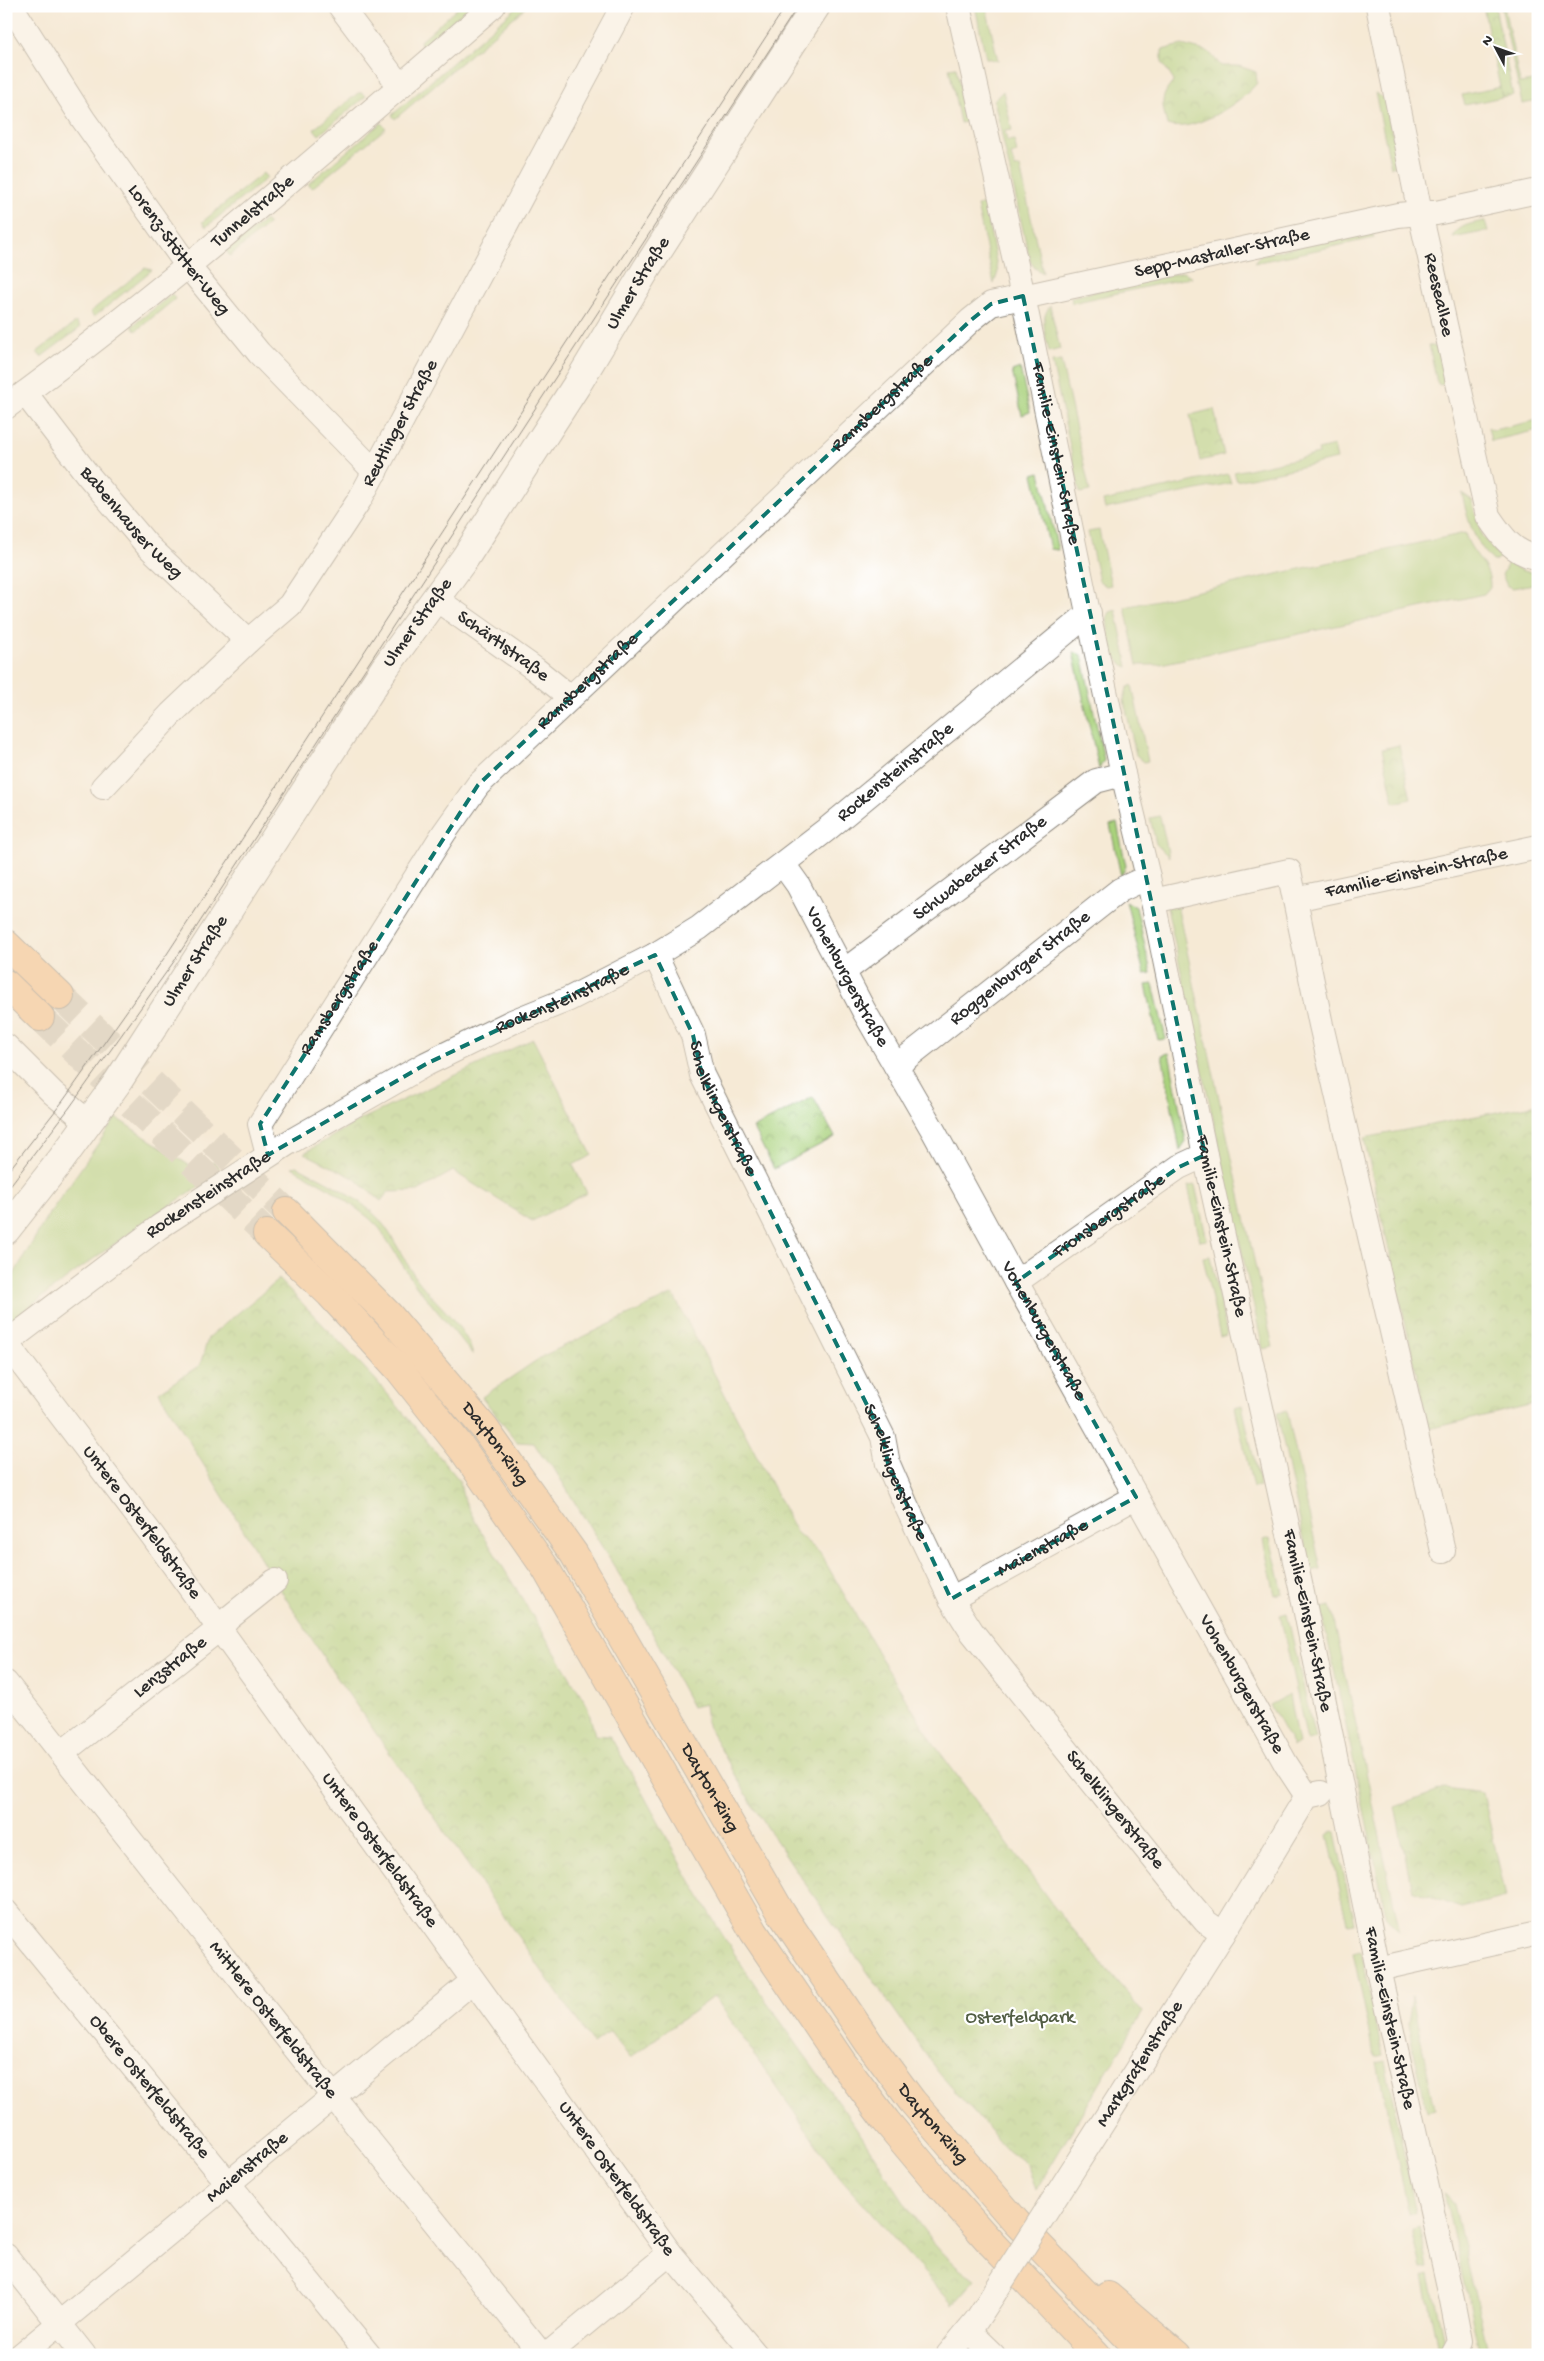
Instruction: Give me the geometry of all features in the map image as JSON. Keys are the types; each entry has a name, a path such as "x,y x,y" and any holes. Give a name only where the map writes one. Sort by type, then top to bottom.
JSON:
{"highway":[{"path":"6,944 60,996"},
{"path":"6,984 40,1017"},
{"name":"Dayton-Ring","path":"287,1212 388,1314 485,1429 574,1554 738,1842 820,1973 912,2101 1016,2222 1145,2355"},
{"name":"Dayton-Ring","path":"267,1234 330,1294 398,1368 463,1450 546,1569 754,1932 842,2062 886,2121 937,2182 992,2244 1091,2349"},
{"path":"1016,2222 1154,2334 1177,2355"}],"street":[{"name":"Lorenz-Stötter-Weg","path":"11,6 83,120 187,265 259,353 375,472"},
{"path":"340,6 400,86"},
{"name":"Tunnelstraße","path":"6,407 187,265 493,6"},
{"name":"Reutlinger Straße","path":"103,787 171,714 248,641 290,605 360,499 623,6"},
{"name":"Ulmer Straße","path":"6,1230 89,1123 384,669 465,558 576,386 647,268 816,6"},
{"name":"Familie-Einstein-Straße","path":"958,6 1024,296 1123,774 1148,877 1205,1155 1299,1580 1378,1969 1422,2158 1462,2350"},
{"name":"Reeseallee","path":"1378,6 1420,213 1488,516 1500,534 1513,548 1538,557"},
{"name":"Sepp-Mastaller-Straße","path":"1024,296 1398,216 1436,213 1538,191"},
{"name":"Ramsbergstraße","path":"268,1155 260,1124 463,804 478,786 971,320 991,304 1024,296"},
{"name":"Babenhauser Weg","path":"25,393 87,474 147,545 248,641"},
{"name":"Schärtlstraße","path":"436,599 535,669 570,697"},
{"name":"Rockensteinstraße","path":"6,1343 159,1227 268,1155 426,1064 512,1022 569,998 654,956 699,928 783,864 1089,613"},
{"name":"Schwabecker Straße","path":"843,972 1096,781 1123,774"},
{"name":"Familie-Einstein-Straße","path":"1295,899 1538,847"},
{"name":"Vohenburgerstraße","path":"783,864 798,885 843,972 1136,1497 1286,1764 1307,1796"},
{"path":"1153,901 1290,871 1321,1025 1443,1551"},
{"name":"Roggenburger Straße","path":"896,1066 1120,890 1148,877"},
{"name":"Schelklingerstraße","path":"654,956 693,1035 702,1075 882,1437 888,1464 951,1599 976,1638 1165,1873 1206,1922 1224,1934"},
{"path":"6,1046 53,1093 89,1123"},
{"name":"Fronsbergstraße","path":"1016,1282 1179,1167 1205,1155"},
{"name":"Untere Osterfeldstraße","path":"6,1343 108,1475 670,2253 756,2355"},
{"name":"Maienstraße","path":"951,1599 1136,1497"},
{"name":"Lenzstraße","path":"62,1753 219,1629 229,1618 275,1580"},
{"name":"Mittlere Osterfeldstraße","path":"6,1683 333,2096 542,2355"},
{"path":"1307,1796 1340,1788"},
{"name":"Markgrafenstraße","path":"948,2355 968,2331 993,2295 1224,1934 1307,1796"},
{"name":"Obere Osterfeldstraße","path":"6,1912 369,2355"},
{"path":"1378,1969 1538,1933"},
{"name":"Maienstraße","path":"21,2355 473,1981"},
{"path":"547,2355 670,2253"},
{"path":"6,2256 84,2355"},
{"path":"968,2331 993,2355"}],"highlighted area":[{"path":"1023,296 1205,1155 1179,1167 1016,1282 1136,1497 951,1599 888,1464 883,1437 702,1075 693,1035 655,955 426,1064 268,1155 260,1124 478,785 971,320 991,304"}],"green space":[{"path":"460,6 470,6 422,48 420,41"},
{"path":"518,6 527,6 395,119 392,115"},
{"path":"975,6 986,6 998,61 986,58"},
{"path":"1483,6 1495,6 1513,95 1502,97"},
{"path":"1501,6 1504,6 1520,83 1538,80 1538,101 1522,104"},
{"path":"1182,45 1209,52 1221,66 1239,66 1256,72 1257,83 1240,99 1215,115 1189,125 1177,127 1167,125 1163,101 1166,92 1174,81 1162,62 1162,50"},
{"path":"956,67 967,122 960,123 949,68"},
{"path":"1500,87 1502,97 1465,105 1462,95"},
{"path":"1003,91 1012,130 1005,131 1007,141 1014,140 1017,153 1011,155 1015,168 1020,167 1043,273 1035,268 1030,261 994,100"},
{"path":"358,93 363,93 366,96 319,135 314,129"},
{"path":"1375,93 1385,99 1399,165 1391,167"},
{"path":"381,123 386,128 312,188 308,184"},
{"path":"263,173 267,178 206,227 202,222"},
{"path":"985,204 998,272 994,284 977,206"},
{"path":"265,220 269,224 230,256 226,251"},
{"path":"1485,221 1488,231 1453,238 1462,227"},
{"path":"1371,230 1374,238 1254,263 1261,255"},
{"path":"145,268 152,270 94,317 90,312"},
{"path":"1183,272 1192,277 1072,303 1071,297"},
{"path":"172,294 175,299 136,331 132,326"},
{"path":"1050,306 1060,349 1049,352 1044,322"},
{"path":"76,322 80,328 41,357 37,352"},
{"path":"1429,345 1439,350 1452,382 1440,385 1437,383"},
{"path":"1061,361 1090,491 1080,493 1052,362"},
{"path":"1020,368 1030,412 1022,415 1012,371"},
{"path":"1214,409 1224,455 1200,461 1190,415"},
{"path":"1538,420 1538,430 1491,441 1488,427 1493,430"},
{"path":"1334,446 1337,459 1237,481 1234,472 1319,454 1318,450"},
{"path":"1040,472 1058,550 1050,549 1033,474"},
{"path":"1228,474 1231,483 1105,509 1103,501"},
{"path":"1462,493 1472,500 1482,536 1500,557 1496,561 1493,561 1486,553 1472,530"},
{"path":"1099,530 1111,585 1106,586 1099,581 1088,532"},
{"path":"1465,533 1471,547 1487,572 1490,587 1484,594 1156,665 1137,665 1125,607"},
{"path":"1508,563 1523,571 1538,573 1538,583 1513,588 1507,586 1502,575"},
{"path":"1116,610 1128,667 1122,664 1114,653 1110,639 1107,618 1110,612"},
{"path":"1073,652 1082,655 1104,760 1099,769"},
{"path":"1132,685 1148,761 1144,762 1136,755 1124,700 1127,688"},
{"path":"1399,745 1411,799 1394,803 1382,749"},
{"path":"1160,816 1169,857 1156,844 1150,818"},
{"path":"1117,823 1126,866 1121,876 1110,825"},
{"path":"1126,901 1136,907 1151,973 1144,974"},
{"path":"1177,905 1273,1347 1263,1349 1167,907"},
{"path":"1153,984 1166,1039 1158,1040 1146,985"},
{"path":"533,1039 592,1155 573,1165 587,1193 532,1221 453,1171 418,1191 388,1192 381,1201 354,1178 304,1153 362,1119"},
{"path":"1169,1053 1186,1141 1180,1150 1162,1055"},
{"path":"813,1097 835,1137 774,1169 753,1128"},
{"path":"1538,1104 1538,1403 1429,1429 1364,1138"},
{"path":"116,1118 195,1169 215,1162 219,1168 218,1174 110,1247 6,1325 6,1288 47,1217"},
{"path":"297,1166 345,1192 379,1219 391,1235 417,1279 464,1334 473,1355 414,1283 380,1229 369,1218 332,1190 292,1167"},
{"path":"1195,1185 1207,1240 1200,1241 1188,1186"},
{"path":"1210,1256 1227,1335 1220,1337 1203,1257"},
{"path":"279,1279 375,1379 460,1481 463,1497 476,1523 587,1705 595,1735 610,1736 725,1939 855,2126 909,2210 941,2251 958,2267 976,2279 953,2305 838,2176 714,1996 630,2058 610,2032 593,2044 333,1672 159,1392 200,1365 208,1338"},
{"name":"Osterfeldpark","path":"673,1294 796,1532 820,1553 885,1665 936,1747 1055,1908 1143,2012 1036,2190 1028,2165 1006,2149 938,2072 804,1882 753,1806 707,1725 705,1704 692,1707 633,1597 553,1467 542,1456 534,1443 517,1442 482,1397 543,1356"},
{"path":"1242,1405 1260,1487 1253,1488 1235,1407"},
{"path":"1287,1411 1321,1570 1311,1572 1277,1413"},
{"path":"1270,1538 1283,1593 1275,1595 1263,1540"},
{"path":"1331,1606 1400,1932 1387,1918 1321,1608"},
{"path":"1287,1613 1315,1739 1307,1741 1280,1615"},
{"path":"1289,1695 1298,1744 1293,1746 1270,1705"},
{"path":"1446,1788 1483,1793 1506,1897 1461,1908 1412,1890 1395,1807"},
{"path":"1332,1831 1335,1832 1354,1923 1347,1924 1328,1834"},
{"path":"1360,1951 1383,2055 1375,2057 1353,1953"},
{"path":"1412,1997 1435,2109 1427,2111 1408,2024"},
{"path":"1385,2061 1416,2212 1409,2214 1377,2063"},
{"path":"1444,2193 1454,2204 1489,2355 1480,2355"},
{"path":"1420,2227 1428,2268 1421,2269 1412,2229"},
{"path":"1429,2274 1447,2355 1439,2355 1423,2276"}],"tunnel":[{"path":"60,996 287,1212"},
{"path":"40,1017 267,1234"}],"tram line":[{"path":"6,1174 63,1101 167,954 786,6"},
{"path":"6,1191 70,1107 175,960 798,6"}]}
